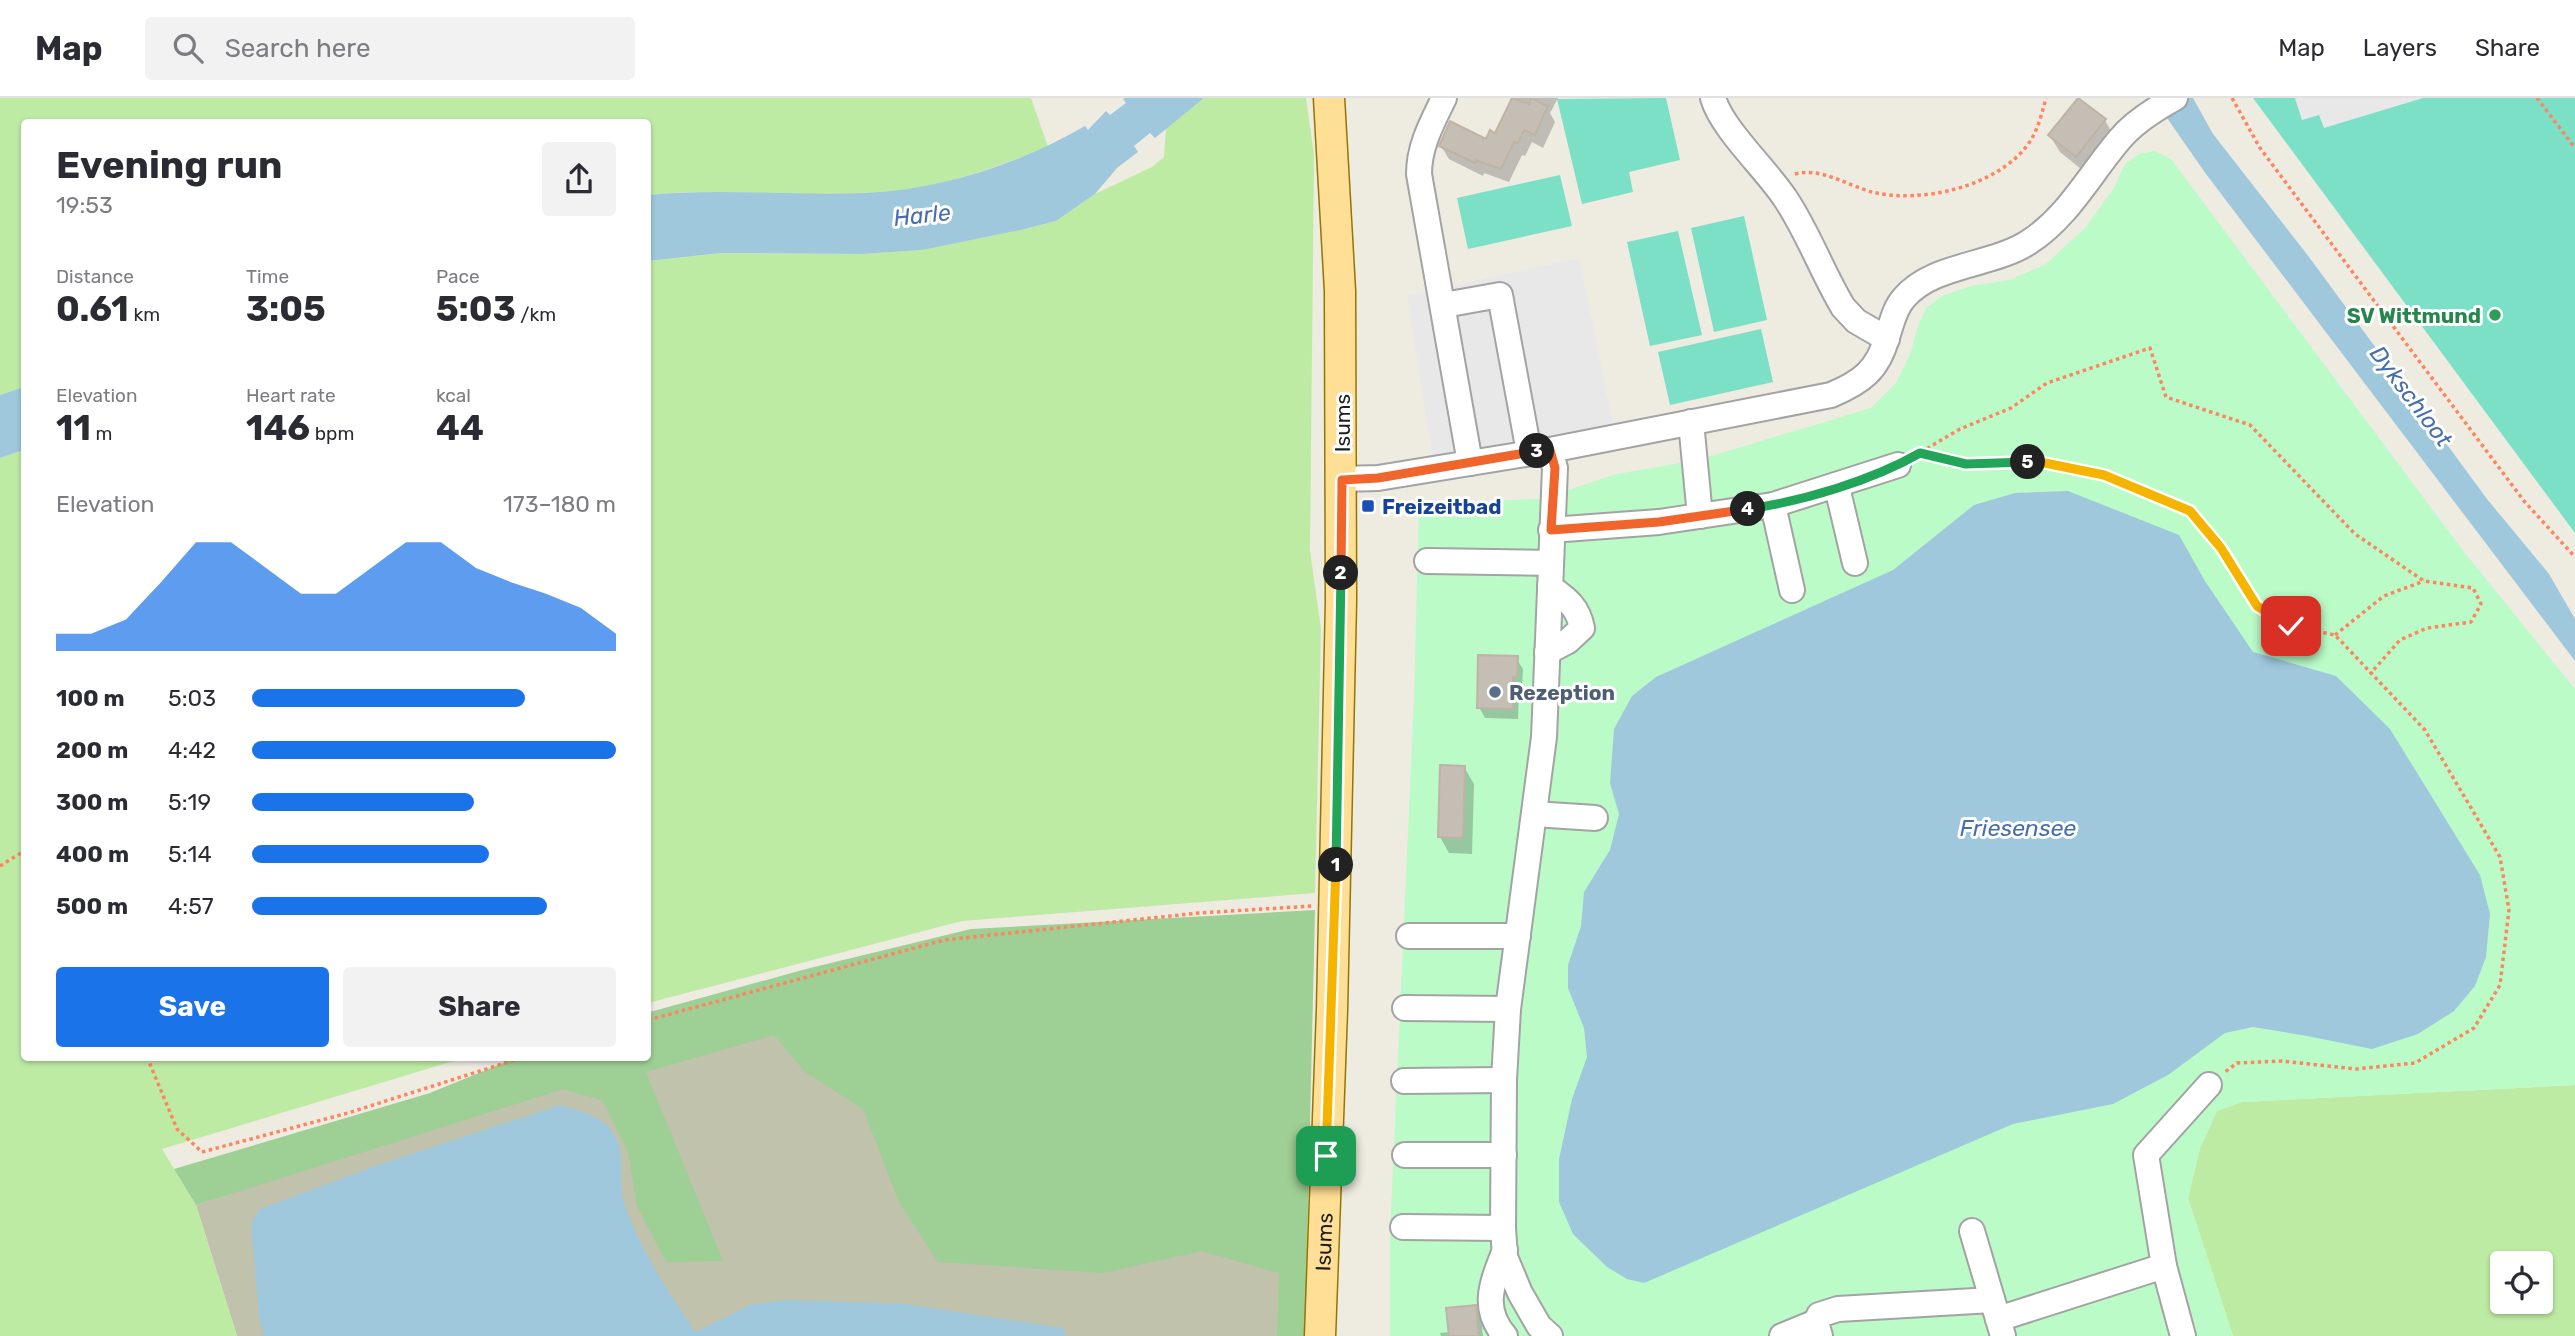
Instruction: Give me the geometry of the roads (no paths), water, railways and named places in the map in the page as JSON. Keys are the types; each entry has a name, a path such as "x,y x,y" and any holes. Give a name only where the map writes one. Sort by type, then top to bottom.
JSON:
{"main road":[{"name":"Isums","path":"1320,1336 1335,908 1342,480 1340,290 1329,98"}],"lane":[{"path":"1444,98 1423,145 1419,158 1419,174 1470,463"},
{"path":"1713,98 1723,121 1772,180 1792,211 1843,307 1856,321 1887,339"},
{"path":"1342,480 1378,478 1470,463 1831,395 1865,378 1878,361 1893,315 1903,298 1916,286 1959,268 2009,253 2045,231 2059,218 2121,137 2165,104"},
{"path":"1444,306 1500,295 1539,451 1555,468 1544,734 1508,1009 1504,1080 1505,1257 1520,1293 1543,1329 1515,1331 1511,1336"},
{"path":"1691,422 1700,516"},
{"path":"1551,530 1659,522 1773,505 1898,466"},
{"path":"1837,486 1855,564"},
{"path":"1773,505 1792,590"},
{"path":"1427,561 1550,575 1579,613 1582,628 1568,641 1547,652"},
{"path":"1534,814 1595,818"},
{"path":"1409,936 1517,936"},
{"path":"1405,1008 1508,1009"},
{"path":"1404,1081 1504,1080"},
{"path":"2181,1335 2164,1266 2146,1155 2208,1085"},
{"path":"1405,1155 1504,1155"},
{"path":"1403,1227 1504,1239"},
{"path":"1972,1231 1998,1319"},
{"path":"1504,1239 1490,1303 1493,1318 1505,1336"},
{"path":"1782,1336 1818,1329 1819,1315 1838,1309 1998,1319 2164,1266"}],"water":[{"name":"Harle","path":"1204,98 1155,138 1150,133 1134,146 1138,152 1117,168 1095,194 1056,221 922,250 862,254 721,253 651,261 651,195 702,192 867,193 924,186 1007,163 1085,126 1088,130 1106,111 1110,115 1126,103 1123,99"},
{"name":"Dykschloot","path":"2156,98 2193,98 2213,134 2309,257 2487,499 2549,574 2575,619 2575,661 2206,174"},
{"path":"21,388 21,451 0,458 0,395"},
{"name":"Friesensee","path":"2068,491 2179,535 2205,581 2253,652 2336,676 2390,729 2480,875 2490,914 2486,957 2475,986 2454,1011 2418,1034 2372,1049 2253,1027 2225,1033 2168,1075 2113,1104 2013,1124 1644,1283 1627,1279 1607,1267 1573,1234 1559,1202 1559,1159 1572,1099 1587,1057 1584,1028 1568,988 1568,965 1581,926 1584,892 1610,850 1619,814 1610,783 1614,729 1632,696 1656,677 1893,570 1974,505 2015,493"},
{"path":"560,1105 599,1120 615,1136 621,1157 622,1194 633,1227 664,1284 696,1332 750,1305 787,1300 905,1304 1063,1328 1066,1336 264,1336 259,1317 251,1223 260,1209 378,1165"}],"place":[{"name":"SV Wittmund","path":"2495,315"},
{"name":"Freizeitbad","path":"1368,506"},
{"name":"Rezeption","path":"1495,692"}]}
